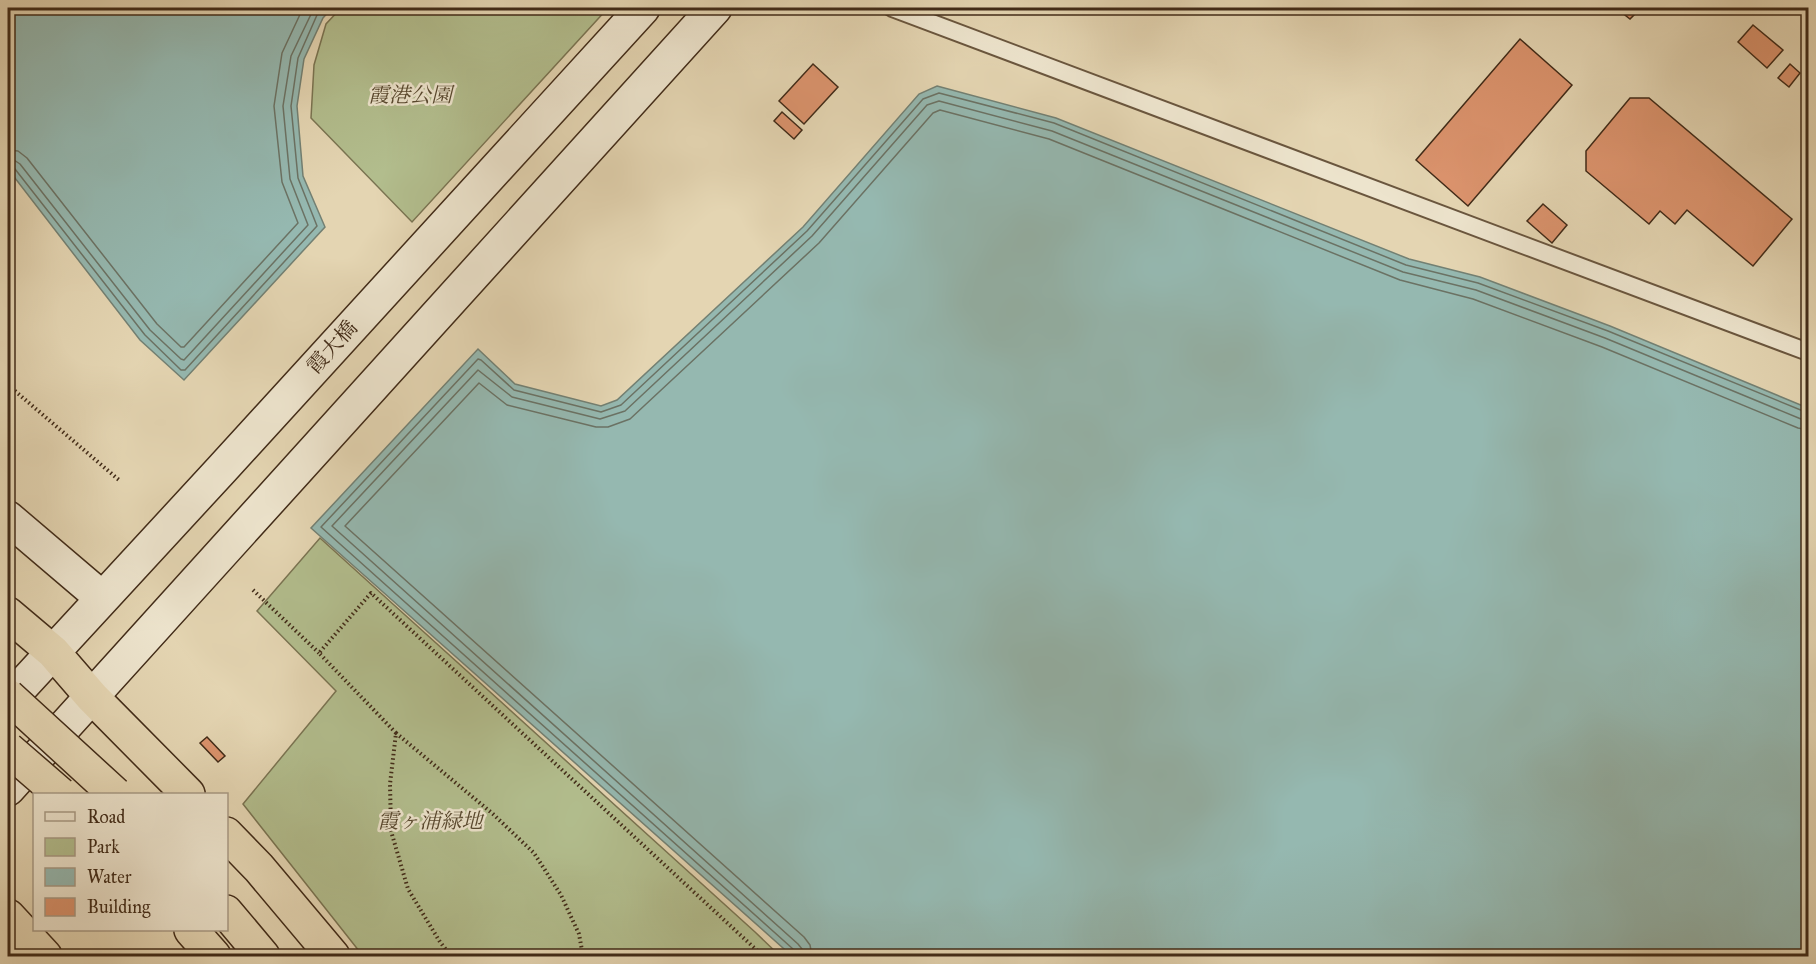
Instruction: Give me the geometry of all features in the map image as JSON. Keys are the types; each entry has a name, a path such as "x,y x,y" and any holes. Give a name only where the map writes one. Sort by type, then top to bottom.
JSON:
{"highway":[{"path":"8,614 53,652 92,697 186,793"},
{"path":"8,696 113,793"},
{"path":"8,749 58,793"},
{"path":"228,836 260,868 333,957"},
{"path":"228,914 263,957"},
{"path":"8,916 45,957"},
{"path":"192,931 214,957"}],"street":[{"name":"霞大橋","path":"8,700 643,8"},
{"path":"8,789 715,8"},
{"path":"8,518 102,598"}],"lane":[{"path":"892,8 1809,352"}],"path":[{"path":"8,384 119,480"},
{"path":"253,590 319,653 396,733 493,814 534,853 561,895 579,934 583,957"},
{"path":"319,653 371,593 763,957"},
{"path":"396,733 390,784 391,831 408,889 451,957"}],"green space":[{"name":"霞港公園","path":"341,8 608,8 412,222 311,118 314,65 326,24"},
{"name":"霞ヶ浦緑地","path":"320,538 780,956 363,956 243,804 336,691 257,611"}],"water":[{"path":"8,8 332,8 323,18 304,59 297,106 303,176 325,227 184,380 140,340 8,169"},
{"path":"937,86 1056,118 1409,259 1480,277 1610,326 1808,408 1808,956 792,956 311,528 478,349 515,384 601,406 617,400 803,227 919,94"}],"building":[{"path":"1616,8 1636,8 1639,10 1630,19"},
{"path":"1753,25 1783,50 1767,68 1738,42"},
{"path":"1520,39 1572,85 1468,206 1416,160"},
{"path":"813,64 838,87 804,124 779,101"},
{"path":"1790,64 1800,73 1789,87 1778,78"},
{"path":"1630,98 1649,98 1792,219 1753,266 1687,210 1675,224 1660,211 1649,224 1586,171 1586,151"},
{"path":"782,112 802,130 794,139 774,121"},
{"path":"1543,204 1567,225 1552,243 1527,221"},
{"path":"207,737 225,756 218,762 200,743"}]}
